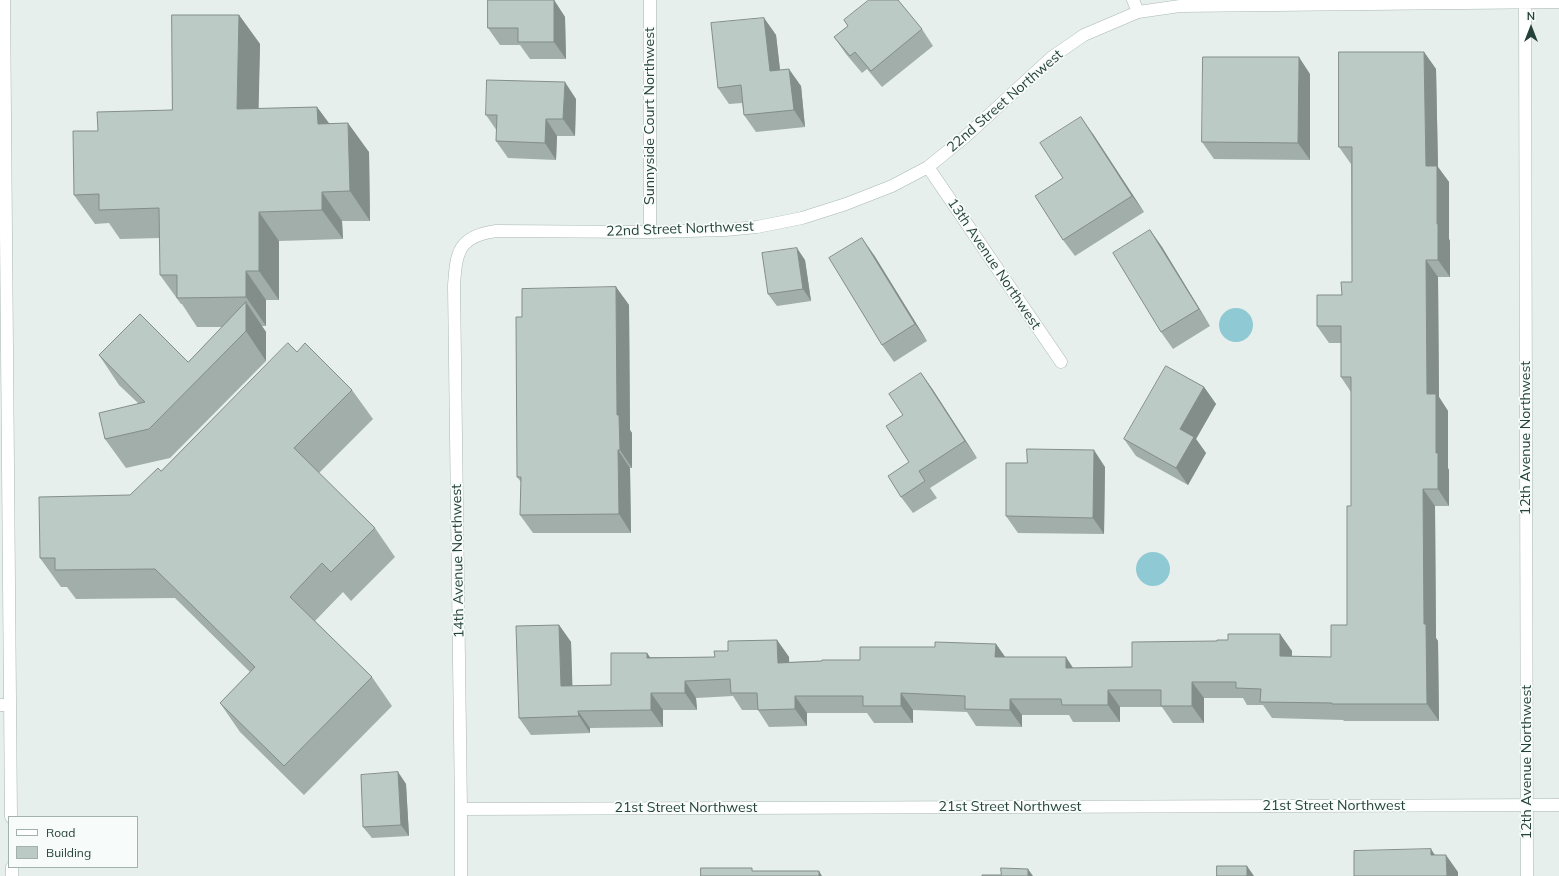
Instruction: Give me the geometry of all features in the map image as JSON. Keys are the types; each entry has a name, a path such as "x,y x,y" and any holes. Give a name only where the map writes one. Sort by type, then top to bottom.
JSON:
{"street":[{"path":"4,0 5,705 11,816"},
{"name":"Sunnyside Court Northwest","path":"650,0 650,232"},
{"path":"1133,0 1138,12"},
{"name":"22nd Street Northwest","path":"462,247 471,238 482,232 496,231 650,232 725,230 757,227 802,218 846,204 892,186 928,167 965,137 1052,57 1084,35 1138,12 1180,6 1525,1 1559,2"},
{"name":"12th Avenue Northwest","path":"1525,1 1527,876"},
{"name":"13th Avenue Northwest","path":"928,167 1061,362"},
{"name":"14th Avenue Northwest","path":"461,876 454,286 456,258 462,247"},
{"name":"21st Street Northwest","path":"461,809 1559,805"}],"water":[{"path":"1233,308 1239,308 1243,309 1250,315 1253,325 1252,332 1246,339 1239,342 1233,342 1229,341 1222,335 1219,328 1219,322 1220,318 1226,311"},
{"path":"1153,552 1165,557 1170,569 1165,581 1153,586 1141,581 1136,569 1141,557"}],"building":[{"path":"488,0 554,0 554,42 518,42 518,28 488,28"},
{"path":"869,0 898,0 922,29 871,71 855,52 850,56 834,37 848,26 844,20"},
{"path":"172,15 239,15 237,109 317,107 318,124 348,123 350,191 322,192 322,210 259,212 259,271 246,271 246,297 177,298 177,275 160,275 159,208 99,210 99,194 74,195 73,131 98,131 97,112 172,110"},
{"path":"764,18 770,71 789,69 794,110 744,115 741,85 718,88 711,23"},
{"path":"1339,52 1424,52 1426,166 1437,166 1438,224 1438,260 1426,260 1427,394 1436,394 1436,453 1438,453 1438,489 1423,489 1424,624 1426,624 1427,704 1260,702 1261,689 1236,688 1236,682 1192,682 1192,706 1161,706 1161,690 1108,690 1108,705 1062,705 1061,699 1010,699 1010,710 965,709 965,696 901,693 901,706 863,706 863,696 795,696 795,709 758,710 757,693 731,693 730,679 685,681 685,693 651,693 651,710 578,711 579,716 519,718 516,626 559,625 561,686 611,685 611,653 647,653 647,658 715,657 714,651 728,651 728,641 777,640 778,663 822,660 860,660 860,647 935,647 935,642 996,644 995,657 1066,657 1066,668 1132,667 1132,642 1217,641 1228,640 1228,634 1280,634 1280,656 1331,657 1331,625 1347,625 1347,506 1351,506 1351,377 1341,377 1341,326 1317,326 1317,295 1342,295 1341,282 1352,282 1352,147 1339,147"},
{"path":"1203,57 1299,57 1298,143 1202,142"},
{"path":"487,80 565,82 563,119 546,119 545,143 496,141 497,115 486,115"},
{"path":"1081,117 1132,196 1063,240 1035,196 1063,178 1040,143"},
{"path":"1150,230 1199,309 1161,332 1113,253"},
{"path":"862,238 915,324 882,345 829,258"},
{"path":"797,248 803,289 768,294 762,253"},
{"path":"616,287 617,415 619,415 620,450 618,450 619,514 520,515 521,477 517,477 516,317 522,317 522,289"},
{"path":"246,302 246,331 149,429 105,439 99,413 145,402 99,355 140,314 188,362"},
{"path":"288,343 297,352 305,343 352,390 294,448 375,528 331,572 322,563 290,597 372,677 284,766 220,703 255,667 155,569 55,570 55,558 40,558 39,497 130,495 158,468 161,471"},
{"path":"1166,366 1204,387 1180,429 1194,437 1176,468 1124,439"},
{"path":"921,373 965,441 919,471 925,481 901,497 888,476 909,462 886,426 903,415 889,394"},
{"path":"1027,449 1094,450 1093,518 1006,516 1006,463 1027,463"},
{"path":"398,772 401,825 363,827 361,775"},
{"path":"1431,849 1431,855 1446,855 1447,876 1354,876 1354,851"},
{"path":"1217,866 1247,866 1247,876 1217,876"},
{"path":"701,868 752,868 752,871 819,871 819,876 701,876"},
{"path":"1001,868 1028,869 1028,876 982,876 1001,875"}]}
